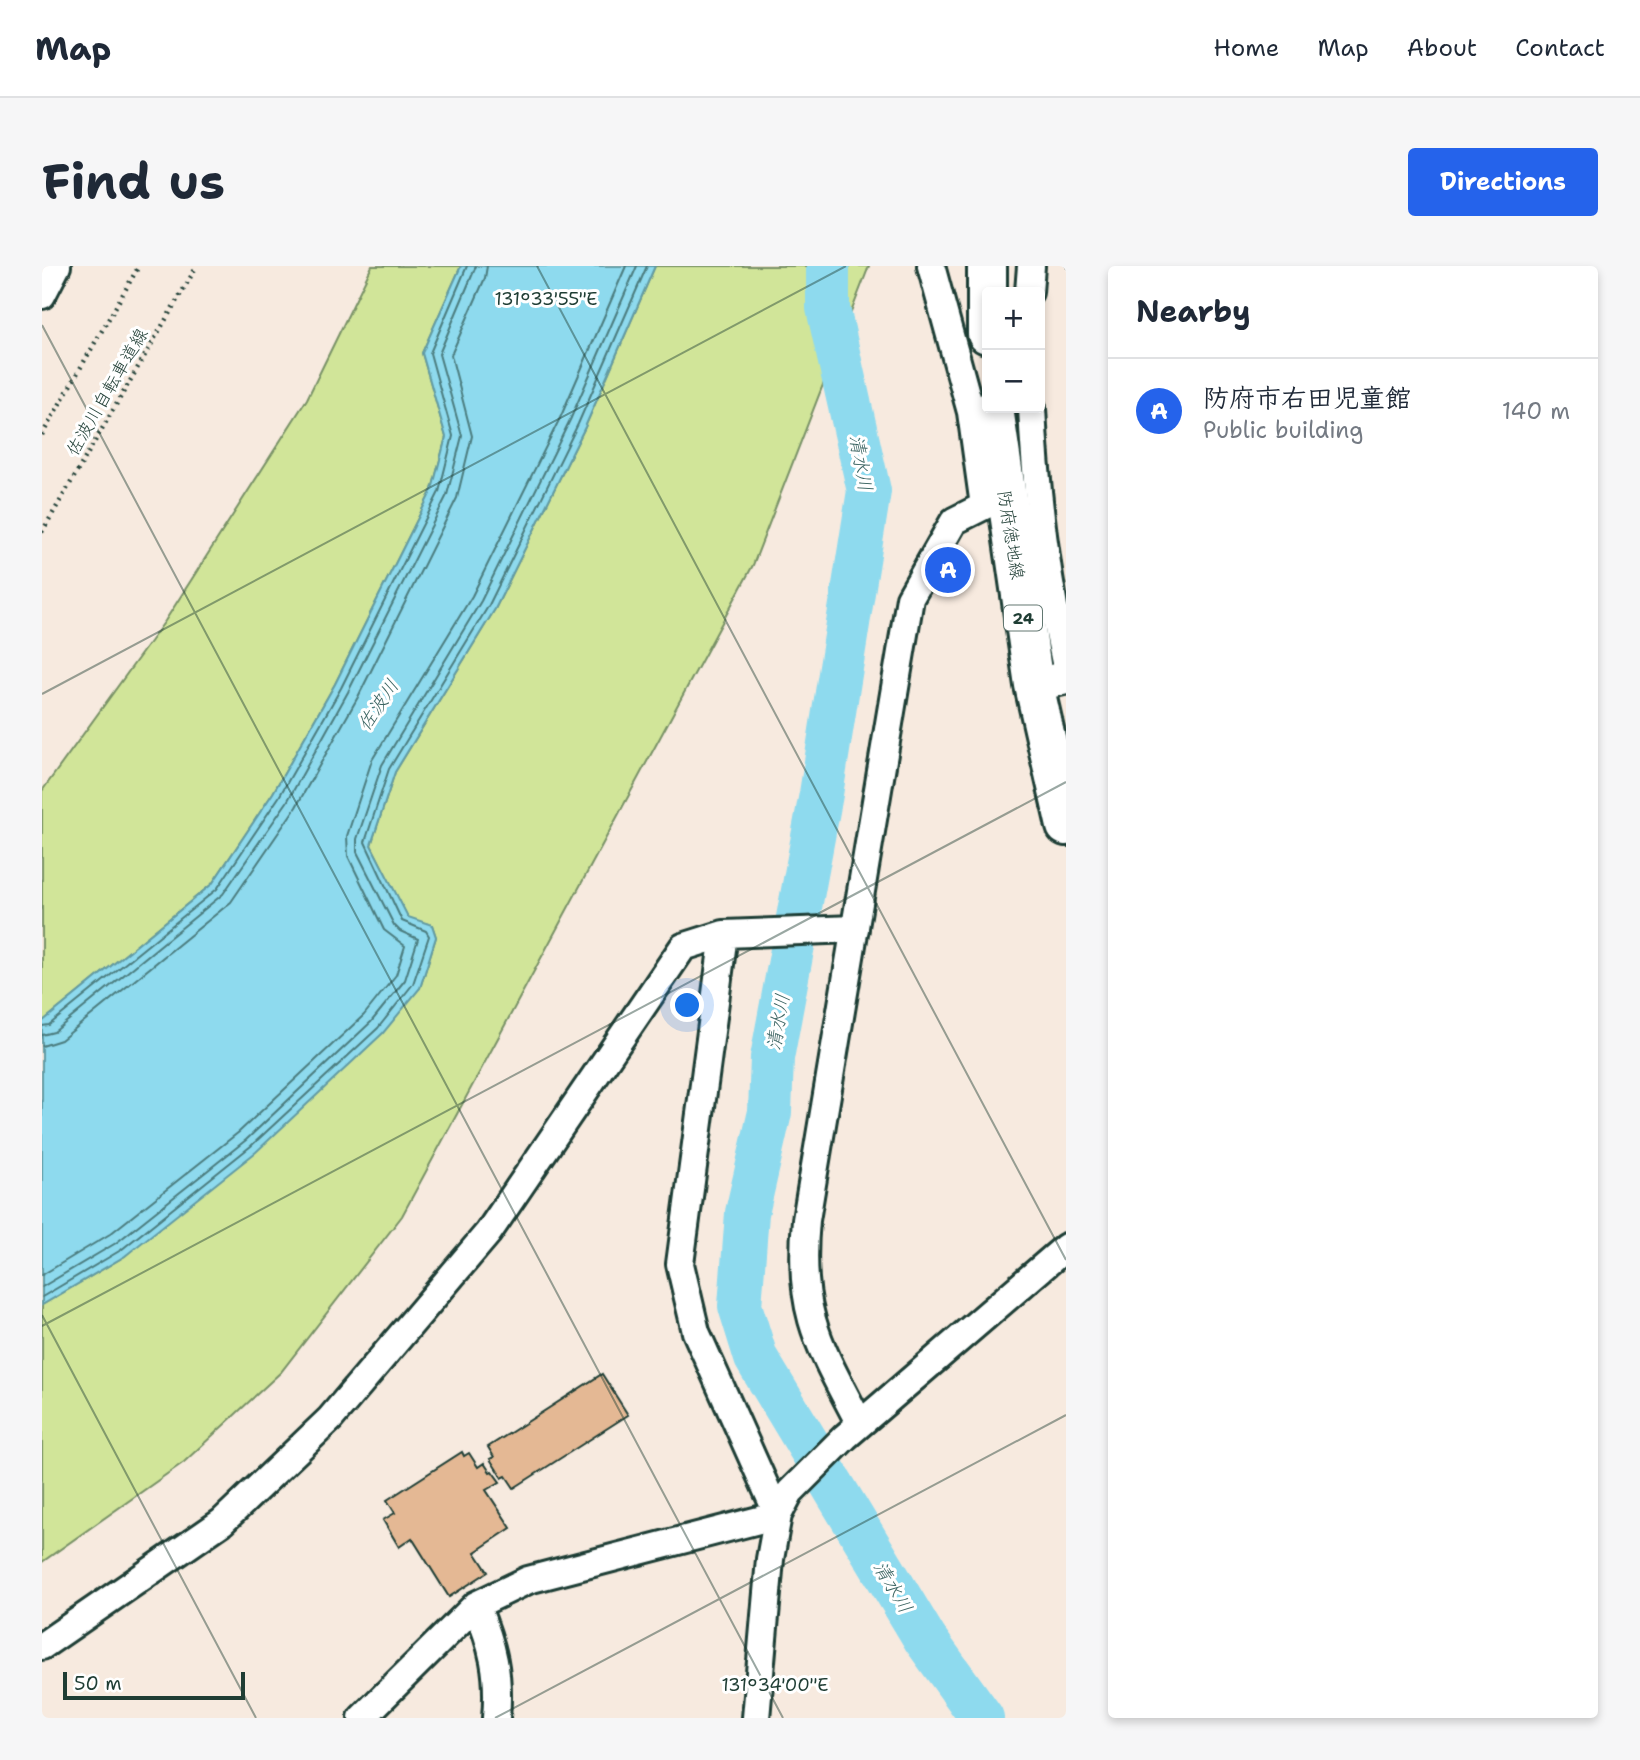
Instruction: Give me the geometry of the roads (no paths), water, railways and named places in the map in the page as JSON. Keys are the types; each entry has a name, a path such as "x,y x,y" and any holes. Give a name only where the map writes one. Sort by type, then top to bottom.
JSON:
{"main road":[{"path":"987,266 987,287"},
{"name":"防府徳地線","path":"994,413 994,503 1055,676 1066,826"}],"street":[{"path":"42,295 57,266"},
{"path":"853,1431 806,1305 802,1265 806,1220 910,598 954,521 994,503 931,266"},
{"path":"1029,287 1031,266"},
{"path":"1032,413 1035,472 1049,587 1055,676"},
{"path":"42,1646 222,1522 330,1419 488,1233 683,947 733,933 856,929"},
{"path":"733,933 680,1264 696,1332 784,1504"},
{"path":"756,1718 770,1559 784,1504 853,1431 1066,1247"},
{"path":"362,1718 476,1605 528,1580 784,1504"},
{"path":"476,1605 494,1649 498,1694 496,1718"}],"water":[{"name":"佐波川","path":"461,266 655,266 585,427 495,609 395,772 371,845 408,917 432,925 436,937 420,988 383,1033 256,1152 125,1256 42,1305 42,1022 212,884 273,793 335,684 432,490 446,437 422,353"}],"waterway":[{"name":"清水川","path":"828,266 828,308 869,491 821,794 772,1058 770,1112 747,1213 740,1306 756,1358 925,1639 982,1718"}],"place":[{"name":"防府市右田児童館","path":"948,570"}]}
